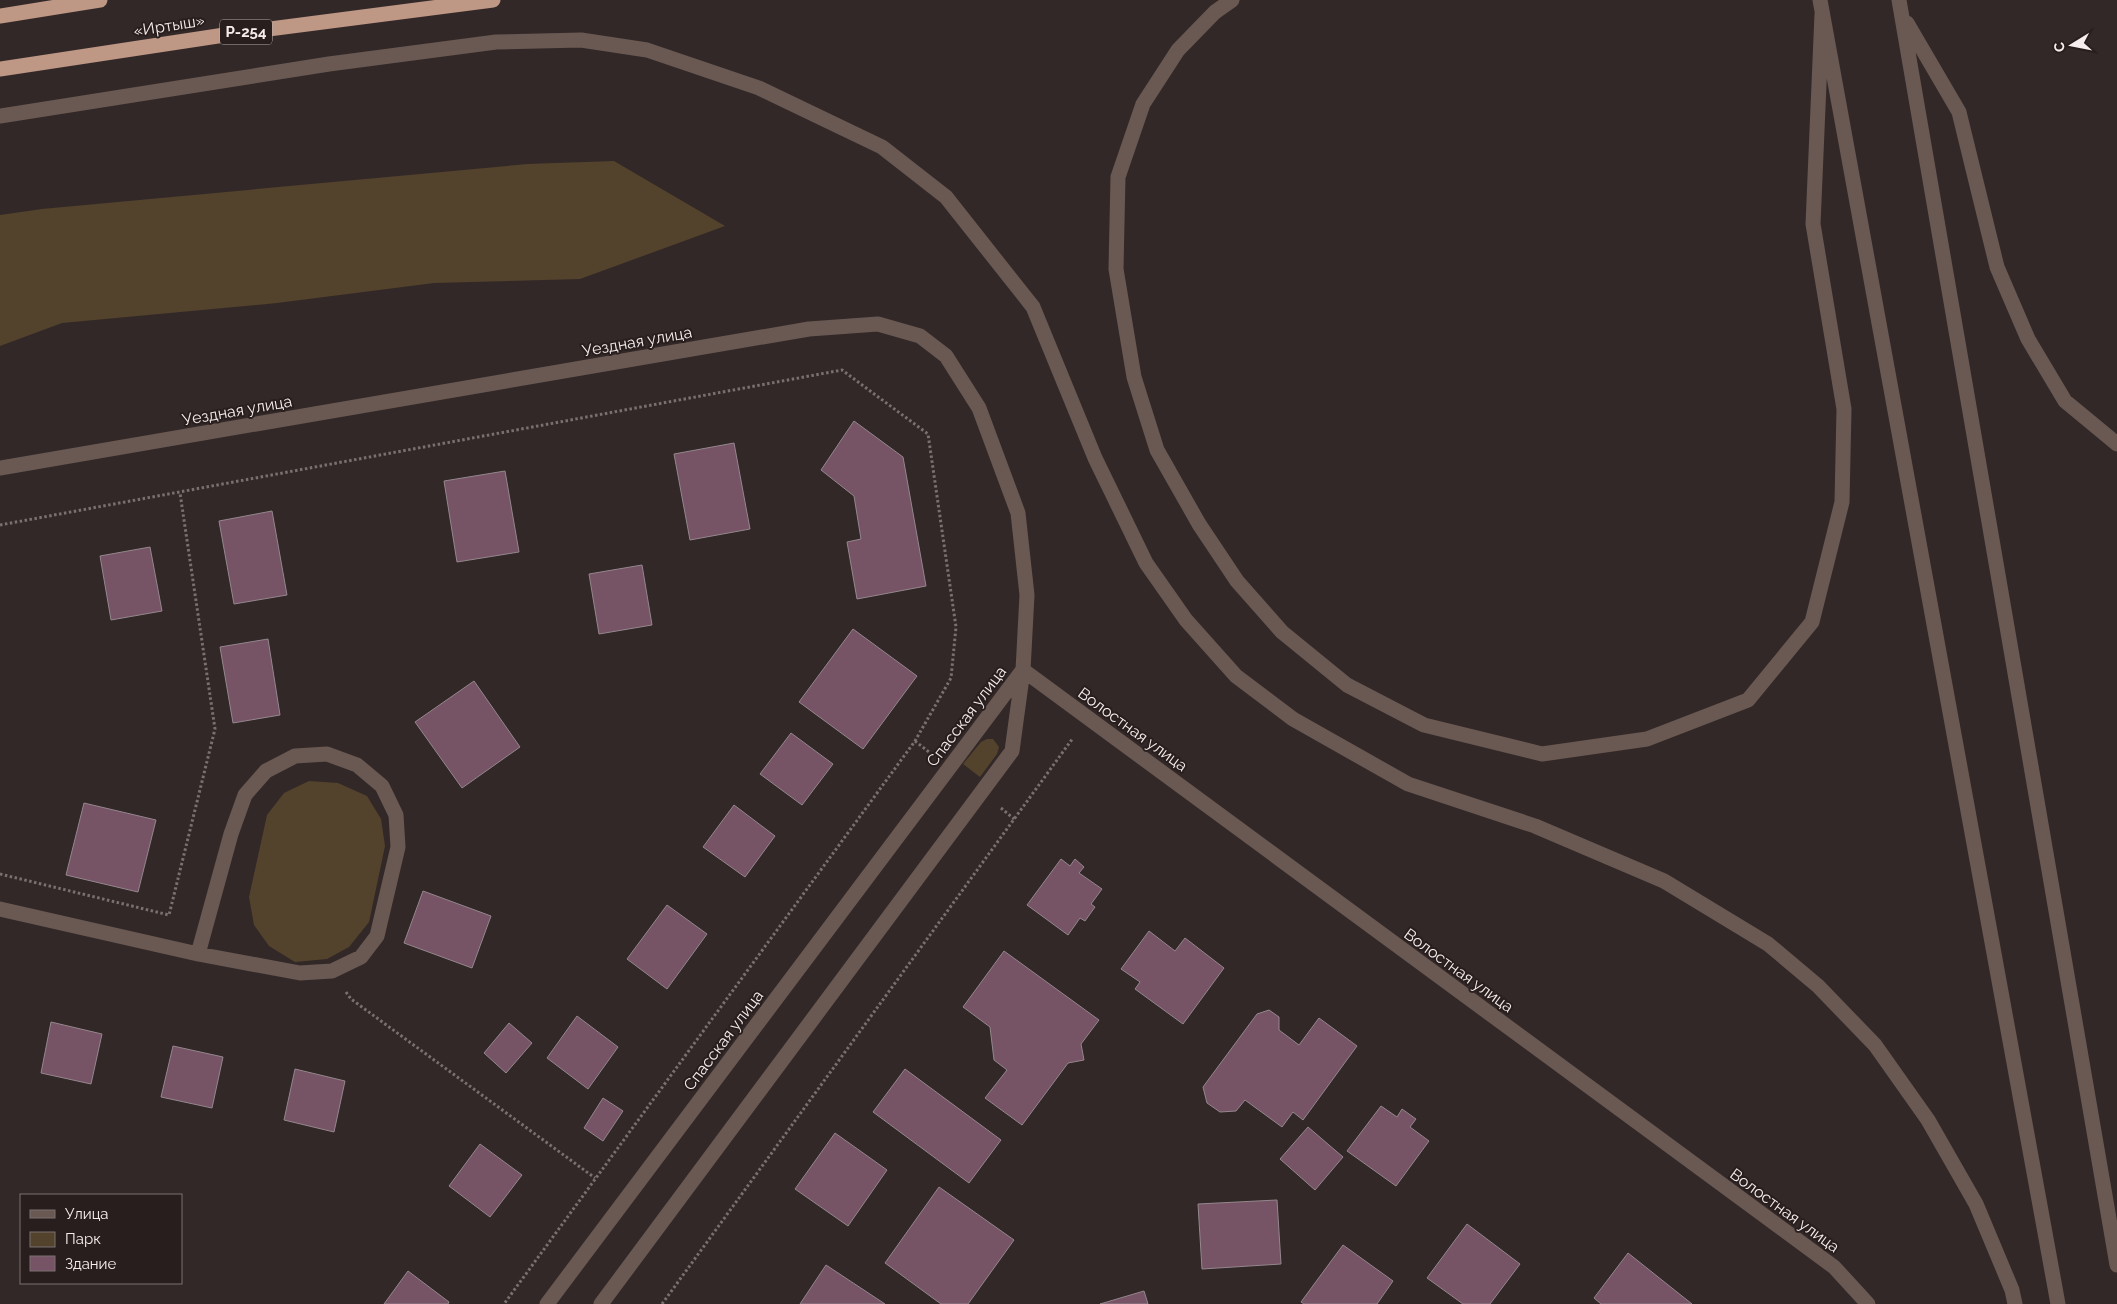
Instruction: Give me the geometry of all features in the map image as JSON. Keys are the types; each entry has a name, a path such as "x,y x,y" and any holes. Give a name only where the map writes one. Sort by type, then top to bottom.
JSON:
{"highway":[{"path":"0,16 100,0"},
{"name":"«Иртыш»","path":"0,69 232,34 493,0"}],"street":[{"path":"54,6 72,0"},
{"path":"1232,0 1215,12 1178,50 1143,104 1118,177 1116,269 1134,377 1157,450 1199,524 1237,581 1282,632 1347,685 1424,725 1542,754 1646,740 1748,700 1812,622 1842,502 1844,409 1813,224 1821,7"},
{"path":"1821,7 2058,1304"},
{"path":"1900,7 1959,112 1997,268 2028,339 2065,401 2117,444"},
{"path":"1900,7 2117,1265"},
{"path":"0,116 329,64 496,42 581,40 647,50 759,88 882,147 946,197 1034,307 1094,458 1146,563 1186,620 1236,676 1293,719 1408,784 1535,826 1664,881 1768,944 1818,986 1875,1045 1928,1120 1976,1204 2012,1290 2015,1304"},
{"name":"Уездная улица","path":"0,468 809,329 878,324 920,336 946,356 979,408 1018,513 1027,595 1023,670"},
{"name":"Волостная улица","path":"1023,670 1834,1267 1868,1304"},
{"name":"Спасская улица","path":"547,1304 1023,670"},
{"name":"Спасская улица","path":"601,1304 1012,751 1023,670"},
{"path":"0,909 198,954 300,974 332,971 361,957 377,936 398,847 396,815 382,786 358,765 327,754 295,756 266,771 245,795 230,834 198,954"}],"path":[{"path":"0,525 842,370 928,434 956,627 952,678 915,741 504,1304"},
{"path":"0,874 169,915 216,729 180,493"},
{"path":"662,1304 1088,718"},
{"path":"332,971 351,999 595,1178"}],"green space":[{"path":"614,161 725,226 580,279 434,283 277,303 62,323 0,346 0,215 42,209 528,164"},
{"path":"993,739 999,747 997,754 980,777 963,764 981,742"},
{"path":"309,781 338,783 367,796 381,819 385,846 369,922 349,947 327,959 295,962 269,946 254,925 249,897 267,815 284,793"}],"building":[{"path":"854,421 903,457 926,586 857,599 847,542 861,539 854,496 821,470"},
{"path":"734,443 750,529 690,540 674,454"},
{"path":"505,471 519,552 457,562 444,481"},
{"path":"272,511 287,595 234,604 219,521"},
{"path":"150,547 162,611 111,620 100,556"},
{"path":"642,565 652,625 599,634 589,574"},
{"path":"853,629 917,676 863,749 799,702"},
{"path":"268,639 280,715 233,723 220,647"},
{"path":"474,681 520,747 462,788 415,722"},
{"path":"791,733 833,764 802,805 760,774"},
{"path":"84,803 156,820 138,892 66,875"},
{"path":"734,805 775,836 745,877 703,847"},
{"path":"1061,859 1070,866 1075,859 1084,867 1079,873 1102,889 1091,904 1095,907 1085,921 1080,918 1068,935 1027,905"},
{"path":"423,891 491,916 472,968 404,943"},
{"path":"667,905 707,934 667,989 627,959"},
{"path":"1149,931 1175,951 1185,938 1224,968 1183,1024 1135,989 1140,982 1121,969"},
{"path":"1004,951 1099,1020 1081,1044 1084,1060 1068,1063 1022,1125 985,1098 1007,1070 994,1060 990,1027 963,1007"},
{"path":"1269,1010 1279,1017 1279,1030 1299,1045 1319,1018 1357,1046 1303,1120 1293,1112 1282,1127 1245,1100 1236,1111 1220,1112 1207,1103 1203,1087 1257,1014"},
{"path":"577,1016 618,1047 588,1089 547,1058"},
{"path":"51,1022 102,1034 91,1084 41,1073"},
{"path":"509,1023 532,1043 506,1073 484,1053"},
{"path":"173,1046 223,1057 212,1108 161,1097"},
{"path":"295,1069 345,1081 334,1132 284,1120"},
{"path":"905,1069 1001,1140 969,1183 873,1112"},
{"path":"603,1098 623,1111 603,1141 584,1128"},
{"path":"1381,1106 1397,1117 1402,1109 1416,1119 1410,1127 1429,1141 1396,1186 1347,1151"},
{"path":"1308,1127 1343,1157 1315,1190 1280,1159"},
{"path":"835,1133 887,1170 848,1226 795,1189"},
{"path":"480,1144 522,1175 490,1217 449,1186"},
{"path":"939,1187 1014,1240 968,1304 941,1304 885,1263"},
{"path":"1277,1200 1281,1264 1202,1269 1198,1204"},
{"path":"1467,1224 1520,1264 1490,1304 1463,1304 1427,1278"},
{"path":"1343,1245 1393,1281 1377,1304 1304,1304 1301,1302"},
{"path":"1628,1253 1692,1304 1601,1304 1594,1298"},
{"path":"826,1265 885,1304 800,1304"},
{"path":"408,1271 449,1302 448,1304 384,1304"},
{"path":"1144,1291 1148,1304 1100,1304"}]}
